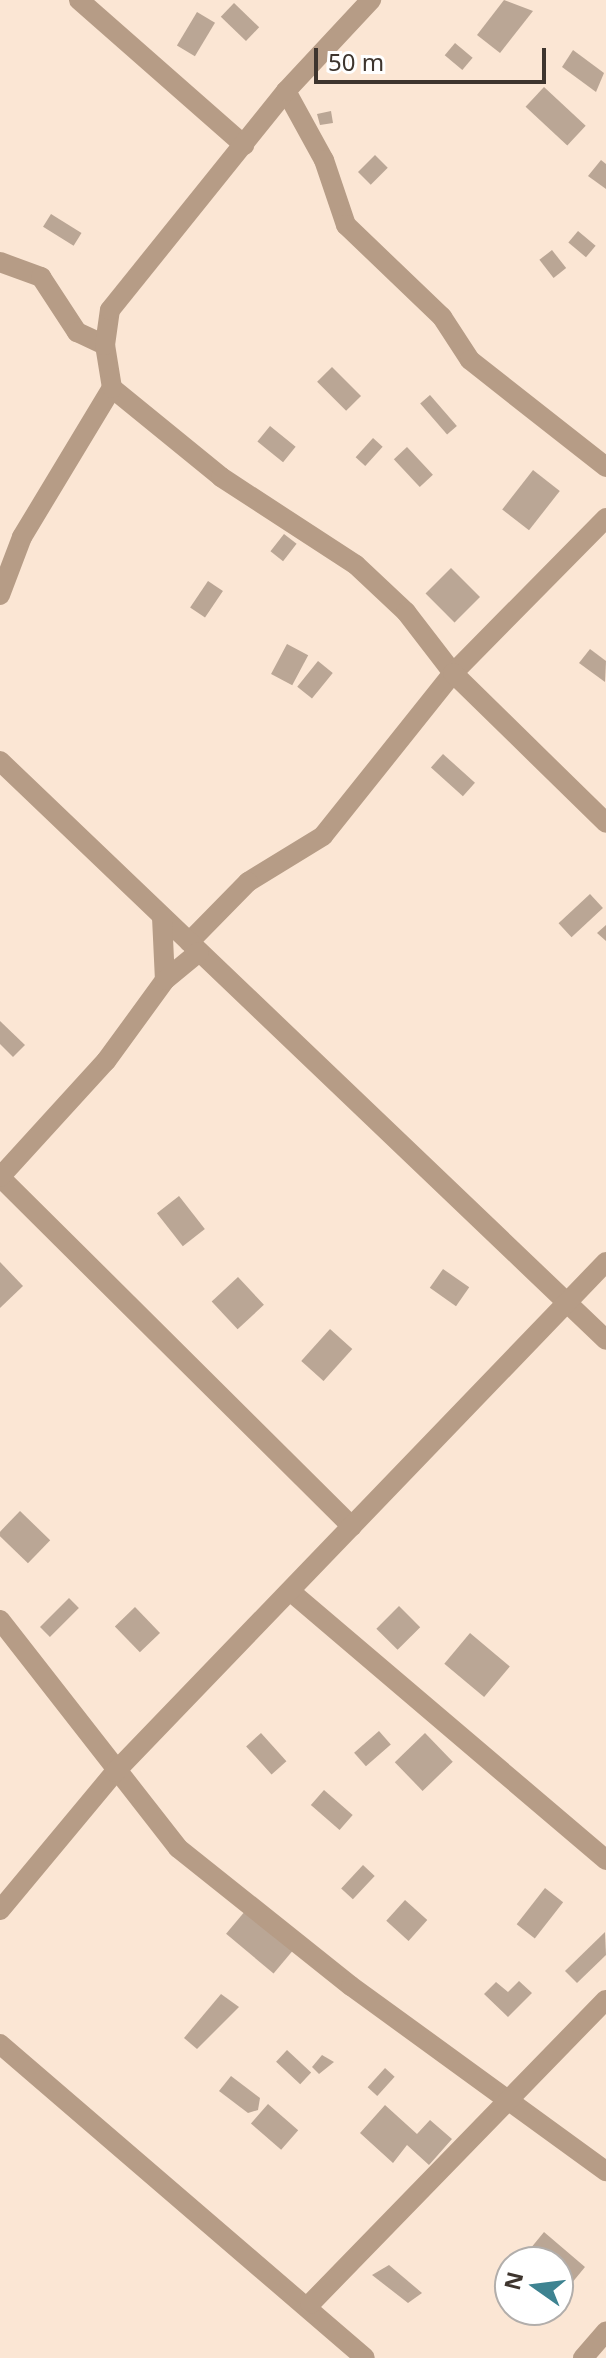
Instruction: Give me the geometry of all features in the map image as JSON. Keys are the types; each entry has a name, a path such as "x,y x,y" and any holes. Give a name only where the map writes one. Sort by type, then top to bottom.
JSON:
{"street":[{"path":"79,0 244,145"},
{"path":"0,595 22,537 112,388 105,345 119,295 286,91 371,0"},
{"path":"286,91 324,160 346,225 442,317 470,360 606,467"},
{"path":"0,262 41,277 77,332 105,345"},
{"path":"112,388 221,477 356,565 406,612 453,673 606,823"},
{"path":"352,1526 0,1177 106,1061 165,980 248,882 323,836 453,673 606,518"},
{"path":"0,761 606,1340"},
{"path":"162,917 165,980"},
{"path":"0,1910 115,1772 606,1262"},
{"path":"290,1591 606,1860"},
{"path":"0,1620 65,1695 115,1772 178,1848 351,1986 508,2096 606,2171"},
{"path":"310,2304 508,2096 606,2000"},
{"path":"0,2044 310,2304 365,2358"},
{"path":"583,2358 606,2332"}],"building":[{"path":"504,0 533,11 500,53 477,35"},
{"path":"234,3 259,27 246,41 221,17"},
{"path":"197,12 215,23 195,56 177,45"},
{"path":"455,43 473,58 462,70 445,55"},
{"path":"573,50 604,73 596,92 562,67"},
{"path":"544,87 586,126 567,146 526,107"},
{"path":"331,111 333,123 320,125 317,114"},
{"path":"375,155 388,168 371,185 358,172"},
{"path":"601,160 606,164 606,189 588,176"},
{"path":"51,214 82,233 74,246 43,227"},
{"path":"578,231 596,246 586,257 568,242"},
{"path":"552,250 566,268 554,278 539,260"},
{"path":"332,367 361,396 346,411 317,382"},
{"path":"430,395 457,426 447,434 420,404"},
{"path":"270,426 296,447 283,462 257,442"},
{"path":"373,438 383,447 365,466 356,457"},
{"path":"407,447 433,475 420,487 394,459"},
{"path":"533,470 560,491 529,530 502,509"},
{"path":"284,534 297,544 283,561 270,551"},
{"path":"451,568 480,597 455,622 426,593"},
{"path":"208,581 223,591 205,618 190,608"},
{"path":"287,644 308,655 292,685 271,674"},
{"path":"590,649 606,661 605,682 579,663"},
{"path":"318,661 333,673 312,699 297,687"},
{"path":"443,754 475,783 463,796 431,767"},
{"path":"590,894 603,908 572,937 559,923"},
{"path":"606,925 606,941 597,933"},
{"path":"0,1021 25,1045 13,1057 0,1044"},
{"path":"179,1196 205,1229 183,1246 157,1213"},
{"path":"0,1262 23,1286 0,1308"},
{"path":"443,1269 469,1287 456,1306 430,1288"},
{"path":"238,1277 264,1305 238,1329 212,1302"},
{"path":"330,1329 352,1349 324,1381 301,1361"},
{"path":"20,1511 50,1540 28,1563 0,1536 0,1532"},
{"path":"69,1598 79,1608 50,1637 40,1627"},
{"path":"399,1606 420,1627 398,1650 376,1629"},
{"path":"135,1607 160,1633 140,1652 115,1626"},
{"path":"470,1633 510,1666 484,1697 444,1664"},
{"path":"379,1731 391,1745 366,1766 354,1753"},
{"path":"261,1733 286,1761 272,1775 246,1746"},
{"path":"425,1733 453,1762 423,1791 395,1762"},
{"path":"324,1790 353,1815 340,1830 311,1805"},
{"path":"363,1865 375,1876 353,1899 341,1888"},
{"path":"545,1888 563,1902 535,1938 517,1924"},
{"path":"405,1900 427,1920 409,1941 386,1921"},
{"path":"246,1910 293,1950 274,1974 226,1934"},
{"path":"605,1932 606,1955 577,1983 565,1971"},
{"path":"519,1981 532,1993 508,2017 484,1994 496,1982 508,1992"},
{"path":"221,1994 239,2007 197,2049 184,2038"},
{"path":"287,2050 311,2073 300,2084 276,2062"},
{"path":"322,2055 334,2062 319,2074 312,2067"},
{"path":"385,2068 395,2077 377,2096 368,2087"},
{"path":"231,2076 260,2098 258,2110 248,2113 219,2091"},
{"path":"268,2104 298,2130 281,2150 251,2124"},
{"path":"385,2105 417,2134 430,2120 452,2139 429,2165 407,2145 393,2163 360,2133"},
{"path":"544,2232 560,2246 532,2246"},
{"path":"574,2258 585,2267 574,2280"},
{"path":"389,2265 422,2293 408,2303 372,2275"}]}
